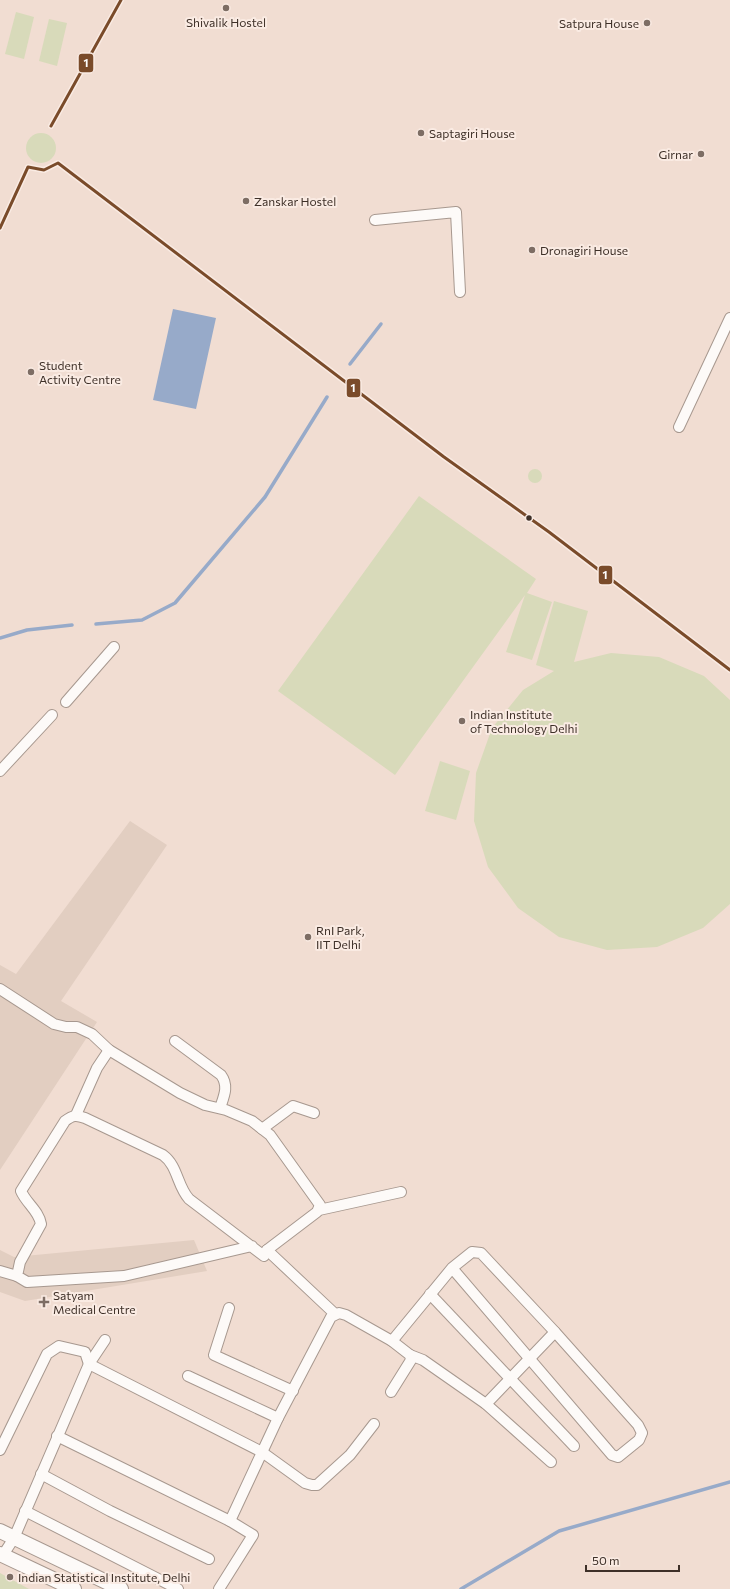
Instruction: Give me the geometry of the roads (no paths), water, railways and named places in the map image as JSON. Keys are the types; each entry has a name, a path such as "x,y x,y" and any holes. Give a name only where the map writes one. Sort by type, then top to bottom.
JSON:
{"main road":[{"path":"0,1531 122,1589"},
{"path":"1,1555 74,1589"}],"street":[{"path":"375,220 456,212 460,292"},
{"path":"679,427 730,318"},
{"path":"66,702 114,648"},
{"path":"0,771 52,715"},
{"path":"0,989 54,1024 66,1027 77,1027 92,1034 109,1050 180,1093 205,1105 220,1108 252,1121 270,1135 320,1203 319,1210"},
{"path":"175,1041 221,1075 225,1081 226,1087 220,1108"},
{"path":"76,1116 97,1068 109,1050"},
{"path":"262,1129 293,1106 314,1113"},
{"path":"17,1276 20,1262 41,1224 38,1215 24,1198 21,1191 65,1121 71,1116 76,1116 163,1155 170,1160 184,1194 264,1256 267,1250 319,1210 401,1192"},
{"path":"0,1271 17,1276 27,1282 124,1276 252,1246"},
{"path":"267,1250 335,1314 346,1315 392,1342 410,1355 422,1360 486,1404 551,1462"},
{"path":"392,1342 452,1268 472,1252 483,1255 555,1332 638,1425 642,1433 639,1440 618,1457 612,1455 452,1268"},
{"path":"430,1294 574,1446"},
{"path":"229,1308 214,1355 293,1391"},
{"path":"230,1521 278,1418 327,1322 335,1314"},
{"path":"486,1404 555,1332"},
{"path":"1,1555 14,1538 89,1364 105,1340"},
{"path":"0,1450 47,1354 59,1346 85,1352 89,1364 262,1452 305,1483 317,1485 350,1455 374,1424"},
{"path":"391,1392 411,1360 410,1355"},
{"path":"188,1376 278,1418"},
{"path":"57,1436 230,1521 253,1535 219,1589"},
{"path":"41,1474 110,1511 210,1559"},
{"path":"25,1511 178,1589"}],"water":[{"path":"173,309 216,318 196,409 153,400"}],"waterway":[{"path":"350,364 381,324"},
{"path":"96,624 142,620 175,603 265,497 327,397"},
{"path":"0,638 27,630 72,625"},
{"path":"461,1589 559,1531 730,1482"}],"place":[{"name":"Shivalik Hostel","path":"226,8"},
{"name":"Satpura House","path":"647,23"},
{"name":"Saptagiri House","path":"421,133"},
{"name":"Girnar","path":"701,154"},
{"name":"Zanskar Hostel","path":"246,201"},
{"name":"Dronagiri House","path":"532,250"},
{"name":"Student Activity Centre","path":"31,372"},
{"name":"Indian Institute of Technology Delhi","path":"462,721"},
{"name":"RnI Park, IIT Delhi","path":"308,937"},
{"name":"Satyam Medical Centre","path":"44,1302"},
{"name":"Indian Statistical Institute, Delhi","path":"10,1577"}]}
